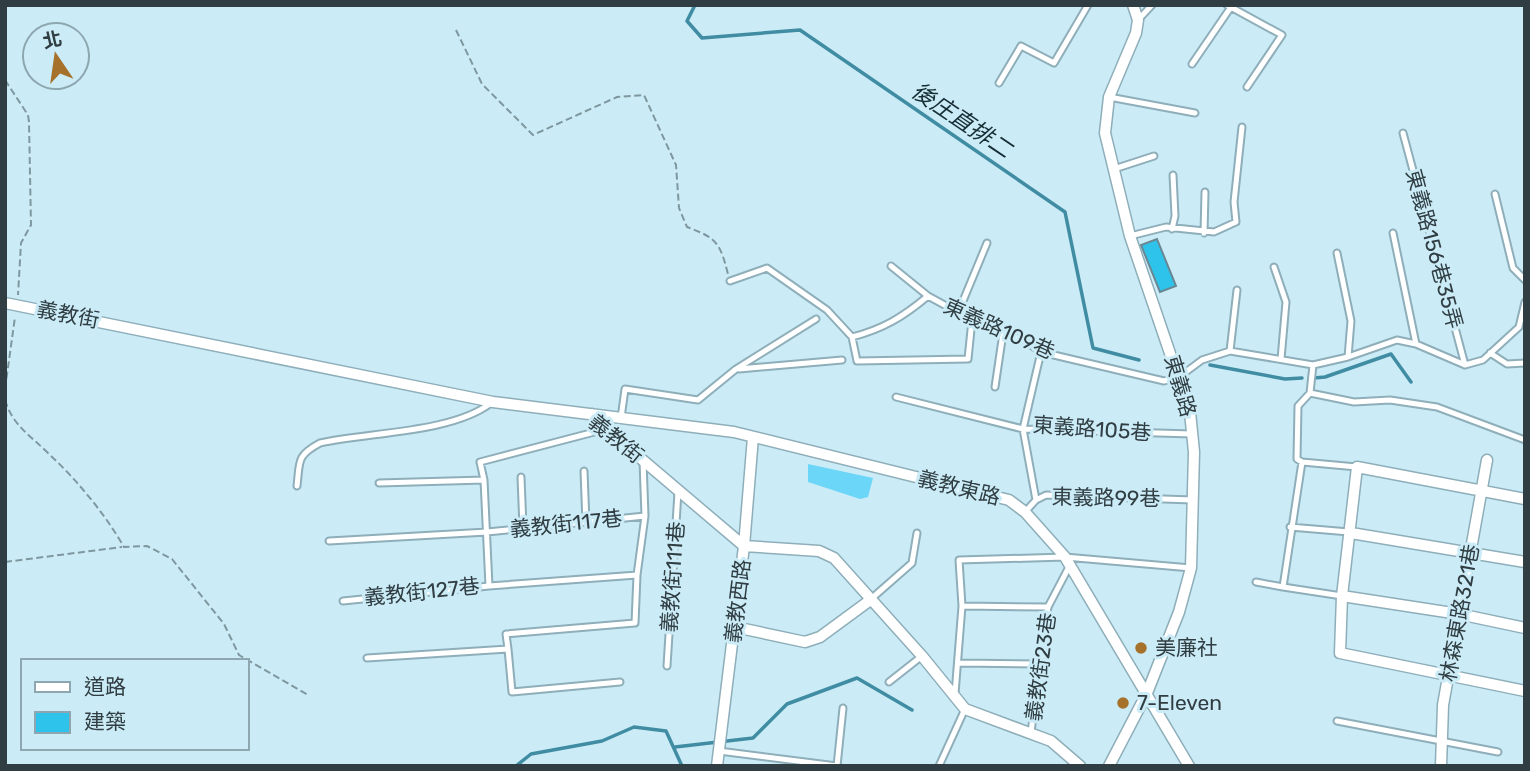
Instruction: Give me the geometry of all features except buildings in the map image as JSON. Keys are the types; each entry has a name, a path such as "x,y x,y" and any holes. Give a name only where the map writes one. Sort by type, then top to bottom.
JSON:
{"street":[{"path":"1133,5 1138,20"},
{"name":"東義路","path":"1109,766 1147,693 1179,612 1191,568 1193,500 1190,412 1130,236 1105,133 1109,97 1138,20"},
{"name":"義教街","path":"5,303 493,402 592,414 606,429 744,546"},
{"name":"義教東路","path":"592,414 753,437 1009,500 1025,512 1067,561 1189,766"},
{"name":"義教西路","path":"717,766 744,546 753,437"},
{"name":"林森東路321巷","path":"1441,766 1445,740 1443,705 1487,460"},
{"path":"1525,499 1357,467 1342,596 1340,653 1525,691"},
{"path":"1351,533 1472,551 1525,562"},
{"path":"744,546 818,551 834,558 869,601 922,656 964,709 1031,732 1060,748 1080,766"},
{"path":"1342,596 1459,614 1525,628"},
{"path":"735,627 805,642 820,637 869,601"}],"lane":[{"path":"999,83 1021,46 1054,62 1088,5"},
{"path":"1138,20 1152,5"},
{"path":"1192,64 1229,6 1282,35 1247,87"},
{"path":"1109,97 1195,113"},
{"path":"1130,236 1166,227 1204,233 1236,222 1234,201 1242,127"},
{"name":"東義路156巷35弄","path":"1403,133 1465,365"},
{"path":"1114,169 1154,156"},
{"path":"1172,229 1175,216 1173,175"},
{"path":"1204,233 1205,192"},
{"path":"1495,194 1513,268 1525,280"},
{"path":"1393,233 1416,344"},
{"path":"958,313 987,243"},
{"path":"1337,253 1351,321 1348,357"},
{"path":"891,266 928,296"},
{"path":"730,281 767,268 827,310 852,337 857,361 968,359 972,320"},
{"path":"1274,268 1286,302 1281,359"},
{"path":"1230,351 1237,290"},
{"name":"東義路109巷","path":"852,337 882,329 904,316 928,296 972,320 1025,341 1041,352 1164,382 1179,377"},
{"path":"1179,377 1202,360 1230,351 1313,365 1348,357 1397,340 1416,344 1465,365 1483,360 1519,327 1525,302"},
{"path":"621,418 625,389 698,400 736,369 816,319"},
{"path":"995,387 1003,333"},
{"name":"東義路105巷","path":"1041,352 1023,429 1192,434"},
{"path":"1490,354 1507,364 1525,363"},
{"path":"736,369 842,360"},
{"path":"1313,365 1310,393 1298,406 1297,458 1301,462 1357,467"},
{"path":"1310,393 1354,402 1390,400 1437,407 1525,440"},
{"path":"896,397 1023,429 1036,500"},
{"path":"296,486 299,460 303,452 320,443 451,422 476,415 493,402"},
{"name":"義教街127巷","path":"343,601 489,586 484,480 480,461 606,429"},
{"name":"義教街117巷","path":"508,649 506,634 635,624 637,575 645,516 643,461"},
{"path":"1283,587 1301,462"},
{"path":"584,471 586,523"},
{"path":"521,477 523,528"},
{"path":"379,483 484,480"},
{"name":"義教街111巷","path":"667,666 679,489"},
{"name":"東義路99巷","path":"1025,512 1036,500 1046,495 1193,500"},
{"name":"義教街117巷","path":"487,532 645,516"},
{"path":"1290,527 1351,533"},
{"path":"329,541 487,532"},
{"path":"869,601 912,563 917,533"},
{"path":"955,697 962,607 958,560 1067,561 1191,568"},
{"name":"義教街23巷","path":"1031,732 1048,607 1067,561"},
{"path":"489,586 637,575"},
{"path":"1256,582 1342,596"},
{"path":"962,607 1048,607"},
{"path":"367,658 508,649 512,692 620,682"},
{"path":"889,682 922,656"},
{"path":"959,663 1040,664"},
{"path":"719,751 837,766 843,708"},
{"path":"939,766 964,709"},
{"path":"1336,721 1498,752"}],"path":[{"path":"456,30 482,84 533,135 617,97 644,95 676,165 679,208 687,227 712,236 722,249 730,281"},
{"path":"5,80 28,114 31,225 21,243 5,389"},
{"path":"5,400 10,418 49,454 112,525 124,547"},
{"path":"5,562 147,546 172,559 223,624 239,655 246,659"},
{"path":"248,660 308,695"}],"shaded area":[{"path":"808,464 873,478 868,497 860,499 808,482"}],"waterway":[{"name":"後庄直排二","path":"695,5 687,21 702,38 800,30 1065,212 1093,348 1139,360"},
{"name":"後庄直排二","path":"1314,378 1325,377 1391,354 1411,382"},
{"name":"後庄直排二","path":"1210,365 1285,379 1302,378"},
{"path":"675,747 753,738 787,704 857,678 912,710"},
{"path":"516,766 531,754 602,741 634,727 666,731 682,766"}],"place":[{"name":"美廉社","path":"1141,648"},
{"name":"7-Eleven","path":"1123,703"}]}
